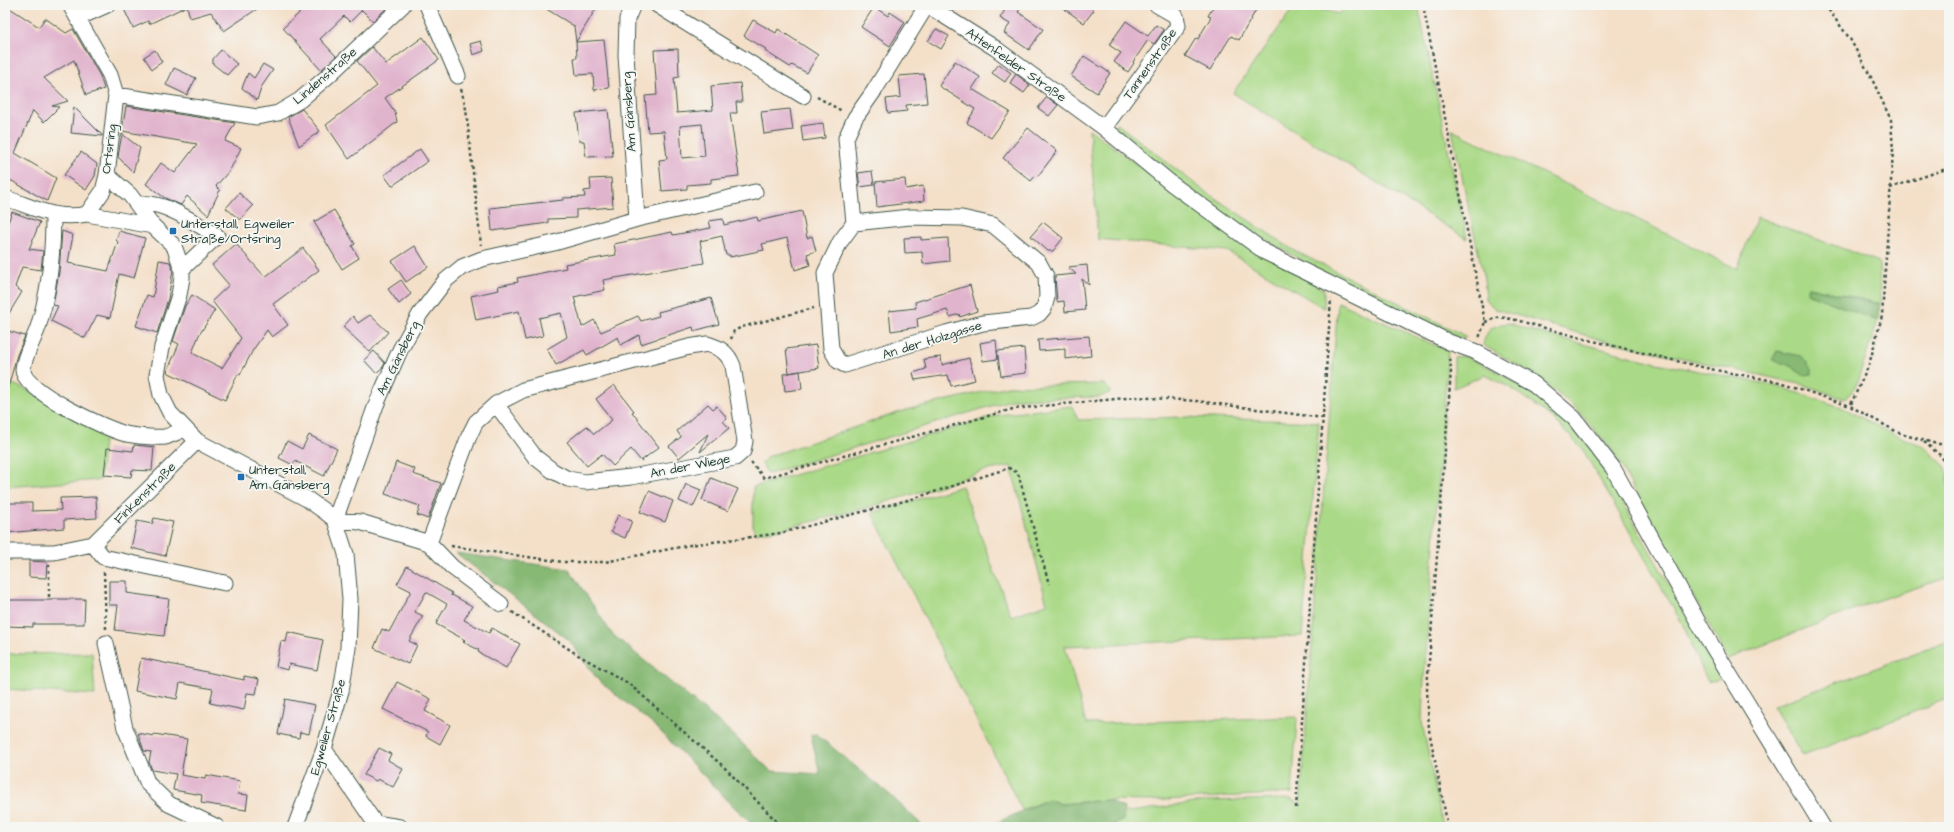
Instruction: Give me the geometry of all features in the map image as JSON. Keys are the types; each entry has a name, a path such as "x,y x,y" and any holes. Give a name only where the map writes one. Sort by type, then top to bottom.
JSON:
{"street":[{"name":"Ortsring","path":"70,5 110,75 116,95 107,175 103,191 87,214"},
{"path":"78,18 107,5"},
{"name":"Lindenstraße","path":"116,95 257,117 278,113 300,100 328,76 403,5"},
{"path":"427,5 458,76"},
{"name":"Am Gänsberg","path":"633,5 627,19 626,55 637,219"},
{"path":"657,5 803,96"},
{"path":"854,223 846,138 855,118 874,91 926,5"},
{"name":"Attenfelder Straße","path":"926,5 995,48 1104,128 1172,184 1265,252 1449,342 1474,351 1534,384 1574,418 1613,468 1703,631 1823,827"},
{"name":"Tannenstraße","path":"1104,128 1178,26 1176,16 1158,5"},
{"path":"107,175 138,205 153,226 174,246 182,269 179,295 162,346 156,375 161,396 170,413 197,441 307,500 335,520 360,522 429,543 452,567 501,604"},
{"name":"Am Gänsberg","path":"335,520 376,405 400,350 416,320 445,281 462,267 482,259 554,243 637,219 755,192"},
{"path":"5,198 54,216 74,217 87,214 153,226"},
{"path":"138,205 146,203 170,210 217,236 182,269"},
{"path":"54,216 53,258 40,323 25,360 23,371 26,379 41,392 100,426 127,434 165,437 185,429"},
{"name":"An der Holzgasse","path":"910,217 962,218 994,226 1039,263 1046,276 1047,286 1044,308 1039,314 1031,318 983,323 845,365 838,361 831,349 825,273 840,242 854,223 910,217"},
{"path":"429,543 469,436 476,422 496,404 523,390 689,347 707,344 719,348 729,356"},
{"name":"An der Wiege","path":"496,404 535,457 553,471 568,479 584,482 632,477 735,458 742,451 745,441 734,366 729,356"},
{"name":"Finkenstraße","path":"93,544 197,441"},
{"name":"Egweiler Straße","path":"295,827 324,749 341,691 348,648 350,599 346,554 335,520"},
{"path":"5,552 67,550 93,544 103,557 226,583"},
{"path":"106,643 125,728 148,784 169,804 217,827"},
{"path":"324,749 375,823 400,827"}],"path":[{"path":"1423,5 1485,322 1474,351"},
{"path":"1825,5 1850,40 1872,78 1891,120 1893,151 1882,316 1869,365 1850,406"},
{"path":"458,76 466,109 482,259"},
{"path":"803,96 811,94 855,118"},
{"path":"1890,188 1949,168"},
{"path":"1296,808 1332,285"},
{"path":"729,356 732,347 731,336 734,331 742,327 828,304"},
{"path":"1485,322 1500,317 1516,320 1592,341 1710,369 1780,382 1850,406 1901,434 1922,441 1938,444 1949,444"},
{"path":"1448,827 1429,730 1427,688 1451,371 1449,342"},
{"path":"742,451 764,478 1013,409 1136,397 1197,401 1323,418"},
{"path":"1922,441 1940,455 1949,467"},
{"path":"429,543 563,562 605,562 690,545 781,533 912,499 1009,468 1018,473 1049,584"},
{"path":"49,597 50,551"},
{"path":"103,557 106,643"},
{"path":"501,604 578,655 628,684 724,767 782,827"}],"green space":[{"path":"1295,5 1304,5 1339,14 1344,5 1418,5 1467,239 1233,93"},
{"path":"1116,123 1203,190 1293,250 1467,337 1459,338 1401,311 1286,252 1216,208 1172,175 1115,129"},
{"path":"1089,129 1229,232 1324,290 1324,308 1227,251 1098,239"},
{"path":"1452,130 1593,197 1737,269 1757,217 1879,262 1880,304 1809,287 1807,293 1878,321 1855,388 1845,399 1804,385 1602,340 1495,309 1486,299 1484,279"},
{"path":"1809,287 1880,304 1878,321 1807,293"},
{"path":"1338,302 1448,351 1422,722 1443,827 1107,827 1123,820 1123,813 1208,801 1291,799 1300,804"},
{"path":"1508,323 1536,332 1657,363 1777,386 1841,407 1893,434 1923,446 1945,466 1949,476 1949,577 1873,602 1728,659 1612,450 1573,405 1531,373 1483,345 1486,335 1491,329 1497,325"},
{"path":"1777,351 1801,356 1812,369 1812,374 1803,375 1789,365 1772,360"},
{"path":"1464,356 1501,374 1536,397 1567,423 1595,454 1722,678 1708,682 1683,625 1583,450 1554,419 1511,388 1485,375 1454,388 1454,357"},
{"path":"5,381 25,389 105,431 100,480 5,487"},
{"path":"1104,384 1111,392 1100,397 1014,399 768,474 762,464 767,457 906,410 1008,386"},
{"path":"1072,406 1078,420 1184,417 1319,422 1302,636 1065,646 1086,724 1297,717 1292,793 1146,801 1108,800 1060,804 1049,799 1022,810 872,513 962,486 1011,616 1047,604 1011,466 983,471 950,483 866,508 782,529 755,533 753,527 753,487 998,415"},
{"path":"456,553 569,569 612,634 725,727 771,771 820,774 811,735 816,734 889,794 924,827 754,827 656,727 598,680 569,640"},
{"path":"1949,641 1949,698 1803,756 1773,706"},
{"path":"92,653 95,695 5,689 5,654"},
{"path":"1049,799 1060,804 1108,800 1124,808 1123,820 1107,827 987,827"}],"building":[{"path":"5,5 39,27 45,18 66,33 73,29 100,76 104,89 86,95 74,60 44,78 68,101 52,106 59,107 44,122 33,111 15,153 56,178 47,201 12,181 5,179"},
{"path":"122,5 263,5 224,31 211,12 190,18 187,6 149,24 148,21 133,28"},
{"path":"308,5 390,5 373,21 362,10 350,22 344,16 320,39 336,56 321,70 283,28"},
{"path":"540,5 598,5 576,42 574,26"},
{"path":"1008,5 1013,5 1020,9 1018,12 1043,29 1029,50 1004,33 1010,24 1000,18"},
{"path":"1059,5 1086,5 1094,10 1084,23"},
{"path":"1214,5 1247,5 1256,10 1239,40 1231,36 1210,70 1185,56 1196,38 1198,39 1211,17 1208,16"},
{"path":"874,7 888,16 890,12 905,22 890,46 861,27"},
{"path":"753,20 776,33 778,29 818,55 807,73 792,65 790,67 765,51 766,49 744,36"},
{"path":"1126,21 1148,36 1156,25 1164,30 1154,44 1148,40 1128,72 1114,62 1121,53 1109,45"},
{"path":"936,29 949,36 941,49 928,41"},
{"path":"423,37 439,60 385,98 395,112 397,122 349,159 326,125 377,86 357,61 372,47 386,64"},
{"path":"604,40 609,88 594,90 593,74 576,75 574,58 577,58 576,42"},
{"path":"481,41 484,51 473,55 470,44"},
{"path":"678,49 679,77 674,78 677,113 713,110 711,86 740,83 742,102 736,102 737,113 730,113 739,176 711,179 711,183 687,185 687,189 662,191 659,160 667,159 664,131 648,132 645,96 657,95 654,50","holes":["702,124 705,156 682,158 680,126"]},
{"path":"155,50 162,62 152,69 144,57"},
{"path":"221,50 237,64 227,75 213,64 213,59"},
{"path":"1084,56 1110,73 1097,93 1071,76"},
{"path":"955,61 980,77 972,89 1010,112 991,138 967,123 975,109 939,86"},
{"path":"263,64 273,70 262,86 257,100 242,88 248,73 254,78"},
{"path":"999,64 1011,73 1005,82 992,73"},
{"path":"174,68 196,78 187,95 166,85"},
{"path":"924,74 927,103 906,105 907,111 888,113 886,99 901,97 899,76"},
{"path":"1016,74 1030,85 1024,93 1010,83"},
{"path":"1047,97 1058,105 1049,116 1038,108"},
{"path":"126,106 235,123 225,141 241,148 230,170 216,186 220,190 208,215 187,196 181,205 165,198 146,184 161,163 175,173 197,144 122,131"},
{"path":"74,107 102,135 102,136 71,133"},
{"path":"302,109 320,131 299,146 288,117"},
{"path":"790,109 793,130 764,134 761,112"},
{"path":"608,110 613,156 586,157 584,141 579,141 576,113"},
{"path":"823,123 825,138 803,141 801,126"},
{"path":"1028,128 1057,151 1038,176 1036,175 1031,181 1003,158"},
{"path":"122,134 140,148 133,172 118,157"},
{"path":"420,149 428,161 392,186 384,175"},
{"path":"81,152 97,164 95,176 86,190 64,175"},
{"path":"872,171 874,185 860,187 858,173"},
{"path":"611,178 613,207 576,210 576,218 548,219 548,223 492,231 490,208 563,200 563,198 585,197 584,191 591,190 590,179"},
{"path":"905,179 906,189 923,186 924,201 877,207 875,182"},
{"path":"239,193 253,206 240,220 226,208"},
{"path":"334,210 355,244 352,246 359,258 342,269 314,222"},
{"path":"802,211 807,238 812,236 816,251 807,254 810,265 795,270 787,238 762,244 764,250 730,257 730,255 726,255 722,236 700,241 704,263 603,280 605,290 574,297 582,327 594,320 601,332 638,316 641,321 659,316 658,312 711,298 719,324 694,331 693,327 641,344 639,335 621,345 618,337 587,355 584,350 556,365 547,349 567,337 561,313 539,318 543,336 525,340 519,311 476,320 471,296 499,290 498,286 518,282 517,278 566,268 565,264 616,255 614,244 672,232 673,235 711,228 709,221 723,219 724,225 757,217 758,221"},
{"path":"12,212 40,222 29,249 43,251 41,270 22,267 15,287 22,292 5,320 5,230"},
{"path":"1043,222 1063,238 1053,251 1048,251 1031,236"},
{"path":"62,231 73,235 68,263 108,271 118,242 116,240 119,231 145,238 134,278 119,274 110,318 97,315 85,338 51,321 58,306 53,305 59,272"},
{"path":"921,237 921,240 948,238 949,261 923,264 922,252 905,253 904,238"},
{"path":"236,244 265,277 303,248 319,270 273,304 288,325 272,337 267,330 253,350 240,375 238,374 225,400 167,372 179,344 173,341 185,306 192,295 215,310 199,335 192,353 222,368 241,338 212,301 229,285 212,265"},
{"path":"415,246 428,267 406,282 392,261"},
{"path":"159,260 170,262 173,270 168,299 157,333 136,326 147,295 153,297"},
{"path":"1087,265 1089,285 1082,279 1085,310 1065,312 1064,301 1057,302 1055,276 1076,274 1068,267"},
{"path":"401,280 411,294 399,304 388,289"},
{"path":"970,285 977,311 960,317 959,314 950,317 947,310 917,319 918,327 891,331 889,311 916,308 915,302"},
{"path":"370,315 388,332 370,352 343,327 353,316 358,323"},
{"path":"5,330 25,336 17,355 7,391 5,391"},
{"path":"1089,336 1091,356 1065,359 1065,349 1039,351 1038,340"},
{"path":"996,340 998,359 983,361 980,343"},
{"path":"816,345 819,368 789,373 786,349"},
{"path":"1024,348 1026,373 1001,376 997,351"},
{"path":"374,351 385,363 376,373 364,360"},
{"path":"941,357 942,365 969,358 975,380 951,386 948,375 915,380 913,373 926,369 924,359"},
{"path":"800,371 802,389 785,391 783,374"},
{"path":"614,385 634,411 632,412 659,447 641,461 631,449 613,466 602,454 587,466 567,442 587,426 594,434 612,420 596,399"},
{"path":"708,404 713,409 717,406 727,418 723,421 729,428 700,452 708,434 679,458 669,446 681,437 677,431"},
{"path":"309,435 337,449 324,476 295,461 293,465 279,458 287,441 302,449"},
{"path":"134,445 154,447 152,471 132,470 131,477 104,475 107,448 133,451"},
{"path":"396,462 415,469 413,474 441,483 428,519 417,515 420,506 385,494"},
{"path":"711,478 738,489 728,511 702,500"},
{"path":"686,484 701,490 693,507 679,501"},
{"path":"649,491 673,501 665,522 640,512"},
{"path":"96,497 97,518 64,520 64,528 5,533 5,503 32,503 32,511 61,510 60,498"},
{"path":"618,515 632,521 625,538 611,532"},
{"path":"154,518 173,522 165,556 131,548 137,521 152,524"},
{"path":"29,561 47,562 46,578 29,577"},
{"path":"407,566 452,593 451,596 452,595 472,606 464,620 489,633 492,628 520,644 506,668 478,652 479,650 463,642 465,640 436,624 447,604 426,592 415,612 423,616 409,641 417,645 408,664 374,648 382,629 389,632 411,591 397,584"},
{"path":"109,581 127,581 127,593 169,599 164,636 115,630 118,605 109,605"},
{"path":"85,599 84,624 33,624 33,627 5,626 5,600"},
{"path":"288,632 323,640 317,670 289,664 288,670 276,667 281,641 286,642"},
{"path":"141,658 244,680 244,676 259,679 256,694 247,693 244,710 210,703 213,689 180,683 177,699 135,691"},
{"path":"397,682 431,699 425,711 450,725 440,744 426,736 428,732 383,709"},
{"path":"285,699 315,705 309,734 300,732 299,738 278,734"},
{"path":"138,733 187,739 181,775 205,779 206,775 240,781 238,794 248,795 246,810 201,803 202,795 173,790 176,774 152,770 149,762 151,752 144,751"},
{"path":"379,748 391,754 388,760 403,769 393,787 378,779 376,781 364,775"}],"place":[{"name":"Unterstall, Egweiler Straße/Ortsring","path":"173,231"},
{"name":"Unterstall, Am Gänsberg","path":"241,477"}]}
